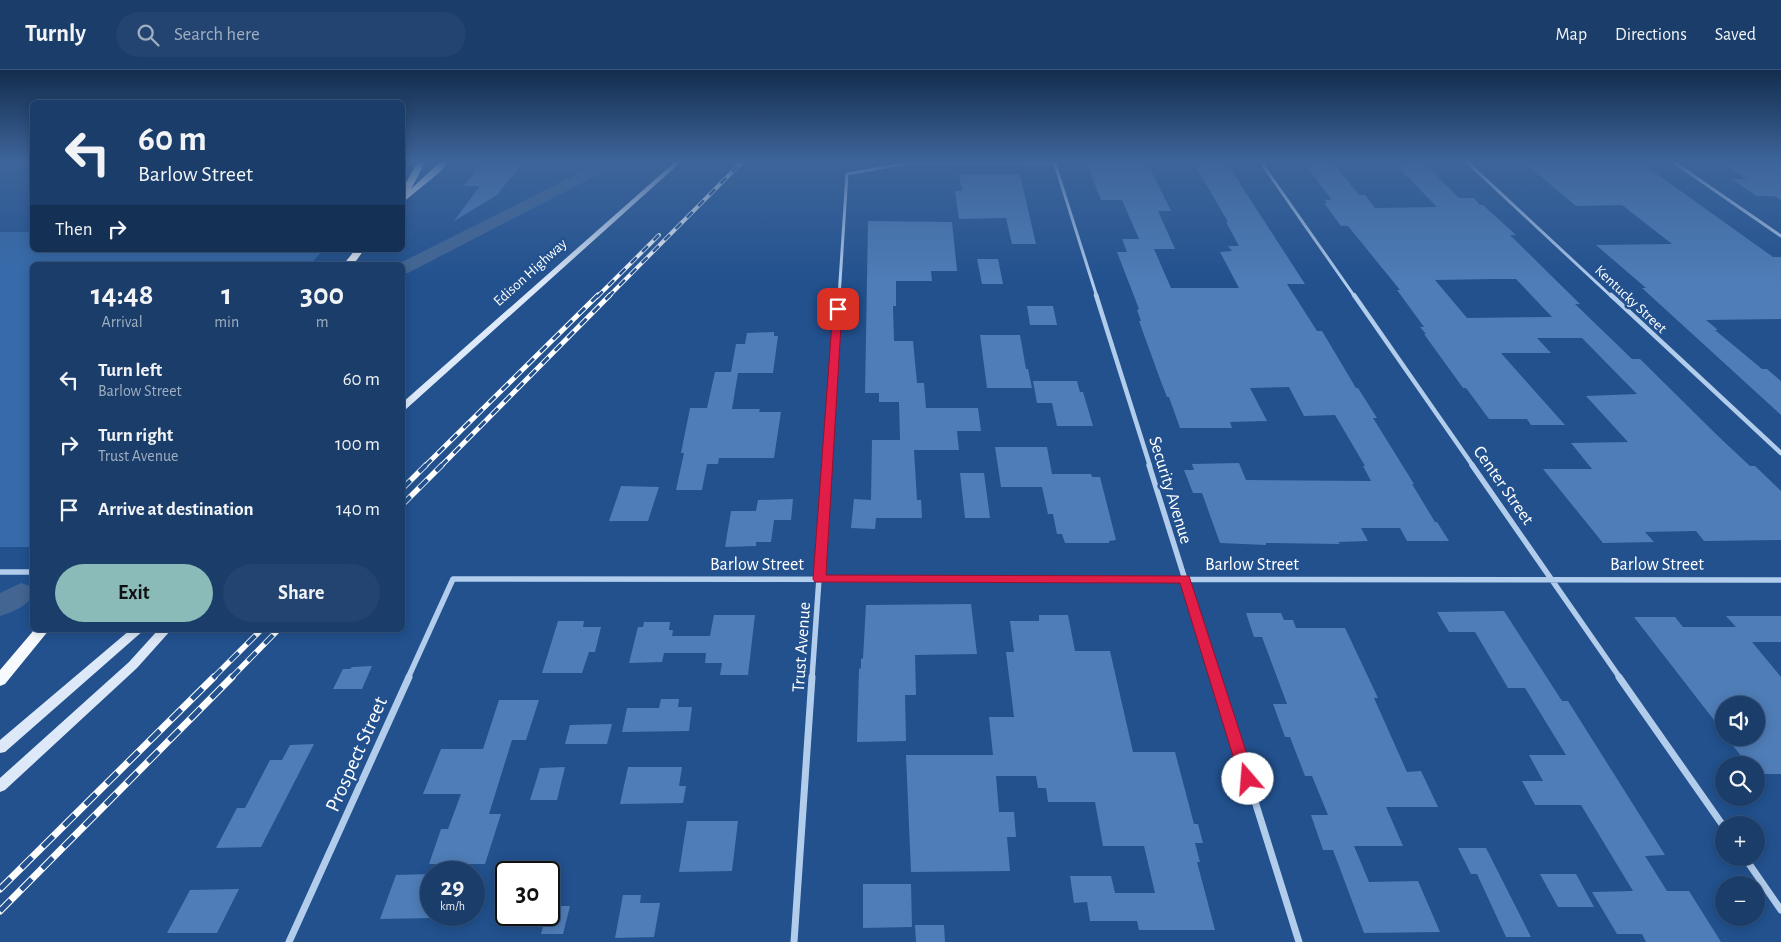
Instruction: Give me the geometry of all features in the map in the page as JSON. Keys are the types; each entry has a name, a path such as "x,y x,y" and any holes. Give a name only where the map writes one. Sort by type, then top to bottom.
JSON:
{"main road":[{"name":"Edison Highway","path":"405,405 633,202"},
{"path":"350,262 358,252"},
{"path":"0,680 40,632"},
{"path":"0,748 136,632"},
{"path":"0,786 133,665 163,632"}],"street":[{"name":"Trust Avenue","path":"794,942 845,202"},
{"name":"Security Avenue","path":"1066,202 1299,942"},
{"name":"Center Street","path":"1288,202 1716,816"},
{"name":"Kentucky Street","path":"1510,202 1781,453"},
{"path":"1731,202 1781,236"},
{"path":"0,572 30,572"},
{"name":"Barlow Street","path":"453,579 1781,580"},
{"name":"Prospect Street","path":"289,942 453,579"},
{"path":"1751,866 1781,910"}],"shaded area":[{"path":"0,232 30,232 30,252 321,252 313,262 30,262 30,547 0,547"}],"building":[{"path":"468,202 486,202 454,221"},
{"path":"957,202 1026,202 1036,244 1012,244 1006,218 959,219"},
{"path":"1123,202 1166,202 1171,211 1158,211 1175,249 1154,249 1171,288 1239,288 1220,252 1232,251 1228,246 1239,246 1216,202 1252,202 1305,284 1287,284 1317,331 1322,331 1356,388 1358,388 1377,418 1373,418 1435,522 1437,522 1449,541 1407,541 1400,528 1361,528 1368,541 1338,542 1340,544 1266,543 1266,545 1220,543 1202,493 1193,493 1184,470 1194,470 1192,464 1239,463 1246,480 1371,481 1363,466 1365,466 1335,415 1304,416 1289,387 1250,388 1267,421 1230,422 1232,428 1180,428 1139,321 1141,321 1137,310 1139,309 1117,252 1127,252 1122,239 1139,239"},
{"path":"1326,202 1370,202 1375,208 1437,207 1432,202 1477,202 1483,205 1516,235 1510,235 1580,304 1575,304 1632,359 1640,359 1719,437 1750,466 1755,466 1781,491 1781,540 1704,541 1696,531 1645,532 1654,542 1603,543 1543,469 1592,469 1571,443 1628,442 1586,396 1637,394 1582,338 1537,338 1551,353 1501,353 1565,425 1531,425 1527,419 1489,419 1466,388 1463,388 1424,334 1426,334 1420,327 1424,327 1397,290 1400,290 1348,226 1341,226 1324,203 1327,203","holes":["1516,279 1552,317 1467,318 1435,280"]},
{"path":"1571,202 1696,202 1773,257 1781,257 1781,319 1706,320 1718,330 1715,330 1762,369 1767,369 1781,381 1781,415 1642,288 1646,288 1596,245 1672,244 1622,205 1576,206"},
{"path":"868,221 952,222 957,271 931,271 932,281 896,281 896,306 893,306 894,341 913,341 917,383 924,383 926,408 978,408 981,431 957,431 959,450 914,450 917,500 921,500 922,518 876,518 875,529 851,528 854,499 871,500 872,440 900,440 899,402 879,402 879,393 865,393"},
{"path":"977,259 998,259 1003,284 982,284"},
{"path":"1027,306 1053,306 1057,325 1030,325"},
{"path":"774,332 774,336 778,336 773,373 738,373 732,409 760,409 759,412 781,412 774,458 719,458 718,464 707,464 702,490 676,490 684,453 681,453 690,408 707,408 715,372 731,372 736,344 745,344 747,333"},
{"path":"980,335 1020,335 1026,369 1028,369 1032,388 987,388"},
{"path":"1033,381 1077,381 1080,392 1083,392 1093,426 1057,426 1052,403 1037,403"},
{"path":"995,447 1047,447 1052,474 1091,474 1092,477 1100,477 1116,540 1109,541 1109,543 1065,543 1062,534 1057,534 1053,514 1048,514 1042,487 1001,487"},
{"path":"960,473 984,473 990,518 965,518"},
{"path":"621,486 659,487 648,521 609,521"},
{"path":"793,499 791,520 774,520 771,542 756,542 756,546 725,547 731,511 756,511 758,500"},
{"path":"971,604 977,654 915,655 916,695 905,695 906,741 857,742 859,669 861,668 861,659 863,658 866,605"},
{"path":"1504,611 1562,701 1568,701 1665,855 1645,856 1667,891 1689,891 1721,942 1646,942 1642,934 1617,934 1592,892 1633,891 1581,805 1535,805 1522,781 1543,781 1529,755 1566,755 1525,688 1508,688 1475,632 1449,632 1437,612"},
{"path":"1246,613 1281,613 1284,620 1293,620 1296,628 1345,628 1378,698 1374,698 1407,772 1421,771 1438,807 1386,807 1403,846 1354,846 1369,882 1418,881 1440,932 1364,933 1333,850 1323,850 1311,815 1328,815 1312,776 1305,776 1290,737 1285,737 1273,704 1287,704 1262,637 1254,637"},
{"path":"714,615 755,615 748,675 720,675 722,663 705,663 706,653 664,653 662,662 629,663 638,627 643,627 644,622 670,622 669,630 673,630 672,636 710,636"},
{"path":"1039,615 1068,615 1075,651 1110,651 1133,752 1175,752 1194,824 1198,824 1203,843 1195,843 1200,862 1197,862 1215,930 1139,930 1137,921 1090,921 1087,902 1074,903 1070,876 1111,876 1115,893 1155,893 1144,846 1103,846 1095,802 1048,802 1046,788 1038,788 1036,776 996,776 999,812 1014,812 1016,837 1007,837 1010,871 911,872 906,755 993,755 989,717 1014,717 1006,652 1014,652 1010,621 1039,621"},
{"path":"1726,616 1781,616 1781,642 1752,642 1781,677 1781,774 1765,774 1765,756 1741,756 1733,746 1765,746 1765,696 1715,696 1715,721 1634,617 1675,617 1683,627 1736,627"},
{"path":"558,621 584,621 583,627 601,627 595,652 589,652 582,673 542,673"},
{"path":"372,666 362,689 333,689 343,669"},
{"path":"661,699 679,699 678,707 692,707 689,731 622,732 627,708 659,708"},
{"path":"499,700 539,700 526,740 512,740 489,814 501,814 485,864 485,861 430,861 441,829 448,829 461,794 423,794 441,749 483,749"},
{"path":"612,724 607,744 565,744 570,725"},
{"path":"314,744 261,847 216,848 237,808 245,808 270,760 282,760 290,745"},
{"path":"565,767 557,800 530,800 540,768"},
{"path":"628,767 682,767 679,786 686,786 683,803 620,804"},
{"path":"687,821 738,821 732,871 679,872"},
{"path":"1458,848 1486,848 1531,937 1506,937 1477,874 1471,874"},
{"path":"420,874 420,918 380,919 396,875"},
{"path":"1540,874 1576,874 1594,907 1558,907"},
{"path":"863,884 911,884 912,927 863,928"},
{"path":"239,889 217,933 167,933 190,890"},
{"path":"623,895 641,895 640,903 660,903 654,937 615,938"},
{"path":"560,906 570,906 563,934 541,934 543,926 560,926"},
{"path":"915,925 944,925 945,942 916,942"}],"waterway":[{"path":"405,267 534,202"},
{"path":"0,606 21,593"}],"railway":[{"path":"608,297 703,202"},
{"path":"597,297 659,235"},
{"path":"425,466 598,295"},
{"path":"441,466 610,295"},
{"path":"405,486 425,466"},
{"path":"405,502 441,466"},
{"path":"214,677 259,632"},
{"path":"231,678 276,632"},
{"path":"0,889 214,677"},
{"path":"0,911 232,677"}],"route":[{"path":"838,309 819,579 1185,579 1248,779"}]}
